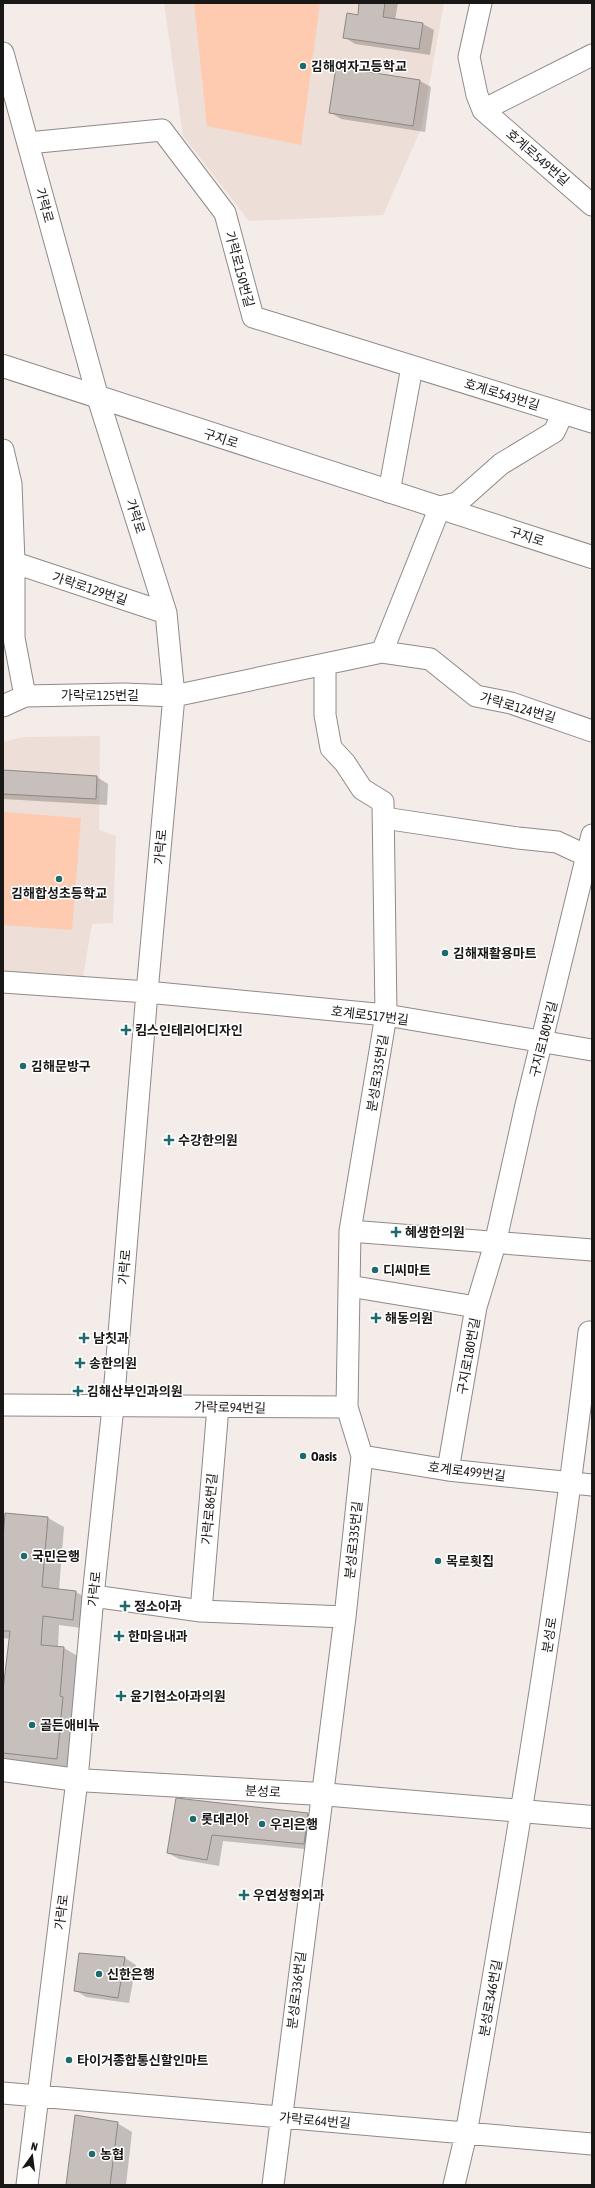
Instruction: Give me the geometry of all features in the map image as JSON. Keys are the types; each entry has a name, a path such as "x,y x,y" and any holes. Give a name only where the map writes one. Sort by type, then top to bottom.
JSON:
{"main road":[{"name":"구지로","path":"3,366 592,557"},
{"name":"분성로","path":"3,1770 77,1780 321,1794 592,1817"}],"street":[{"name":"호계로549번길","path":"481,3 469,57 477,95 483,110 592,205"},
{"name":"가락로","path":"3,53 98,398 166,613 174,696 147,992 113,1407 93,1596 77,1780 27,2185"},
{"path":"483,110 592,54"},
{"name":"가락로150번길","path":"28,143 162,130 225,213 253,317 412,367"},
{"path":"389,492 412,367"},
{"name":"호계로543번길","path":"412,367 592,422"},
{"path":"382,652 440,507 457,503 501,464 554,432 563,412"},
{"path":"3,450 11,484 9,561 14,638 25,696"},
{"name":"가락로129번길","path":"9,561 166,613"},
{"name":"가락로124번길","path":"174,696 382,652 430,659 476,696 511,703 592,731"},
{"name":"분성로335번길","path":"321,1794 345,1617 362,1456 347,1407 350,1231 386,1015 383,802 362,789 345,763 331,748 326,715 325,664"},
{"name":"가락로125번길","path":"3,706 25,696 124,694 174,696"},
{"path":"384,818 518,838 557,842 587,856"},
{"name":"구지로180번길","path":"448,1470 476,1307 495,1244 526,1106 592,835"},
{"path":"3,982 147,992"},
{"name":"호계로517번길","path":"147,992 386,1015 592,1050"},
{"path":"350,1231 495,1244 592,1250"},
{"path":"349,1286 476,1307"},
{"path":"582,1484 590,1332"},
{"name":"가락로94번길","path":"3,1405 113,1407 347,1407"},
{"name":"가락로86번길","path":"201,1611 218,1407"},
{"name":"호계로499번길","path":"362,1456 448,1470 582,1484"},
{"name":"분성로","path":"522,1811 582,1484"},
{"path":"93,1596 201,1611 345,1617"},
{"name":"분성로336번길","path":"273,2185 321,1794"},
{"name":"분성로346번길","path":"454,2185 466,2134 522,1811"},
{"name":"가락로64번길","path":"3,2093 592,2144"}],"shaded area":[{"name":"김해여자고등학교","path":"164,3 444,3 421,129 383,215 249,221 183,136"},
{"path":"194,3 320,3 301,145 207,126"},
{"name":"김해합성초등학교","path":"100,736 99,830 116,836 113,923 92,924 83,977 3,971 3,742 23,737"},
{"path":"3,812 81,818 72,930 3,925"}],"building":[{"path":"359,3 385,3 383,17 423,23 419,49 343,38 347,13 358,15"},
{"path":"336,67 420,80 413,126 329,113"},
{"path":"3,770 97,776 96,799 3,794"},
{"path":"5,1513 48,1517 42,1587 76,1591 73,1620 43,1616 41,1645 64,1647 60,1696 63,1697 57,1759 3,1753 3,1690 10,1631 3,1631 3,1538"},
{"path":"176,1798 308,1813 304,1844 212,1835 207,1860 167,1853"},
{"name":"신한은행","path":"79,1953 125,1957 118,1998 74,1991"},
{"name":"농협","path":"75,2115 118,2122 110,2185 66,2185"}],"place":[{"name":"김해여자고등학교","path":"303,66"},
{"name":"김해합성초등학교","path":"59,879"},
{"name":"김해재활용마트","path":"445,953"},
{"name":"킴스인테리어디자인","path":"126,1030"},
{"name":"김해문방구","path":"23,1066"},
{"name":"수강한의원","path":"169,1140"},
{"name":"혜생한의원","path":"396,1232"},
{"name":"디씨마트","path":"375,1270"},
{"name":"해동의원","path":"376,1318"},
{"name":"남칫과","path":"84,1338"},
{"name":"송한의원","path":"80,1363"},
{"name":"김해산부인과의원","path":"78,1391"},
{"name":"Oasis","path":"303,1456"},
{"name":"국민은행","path":"24,1556"},
{"name":"목로횟집","path":"438,1561"},
{"name":"정소아과","path":"125,1606"},
{"name":"한마음내과","path":"119,1636"},
{"name":"윤기현소아과의원","path":"121,1696"},
{"name":"골든애비뉴","path":"32,1725"},
{"name":"롯데리아","path":"193,1819"},
{"name":"우리은행","path":"262,1824"},
{"name":"우연성형외과","path":"244,1895"},
{"name":"신한은행","path":"99,1974"},
{"name":"타이거종합통신할인마트","path":"69,2060"},
{"name":"농협","path":"92,2154"}]}
